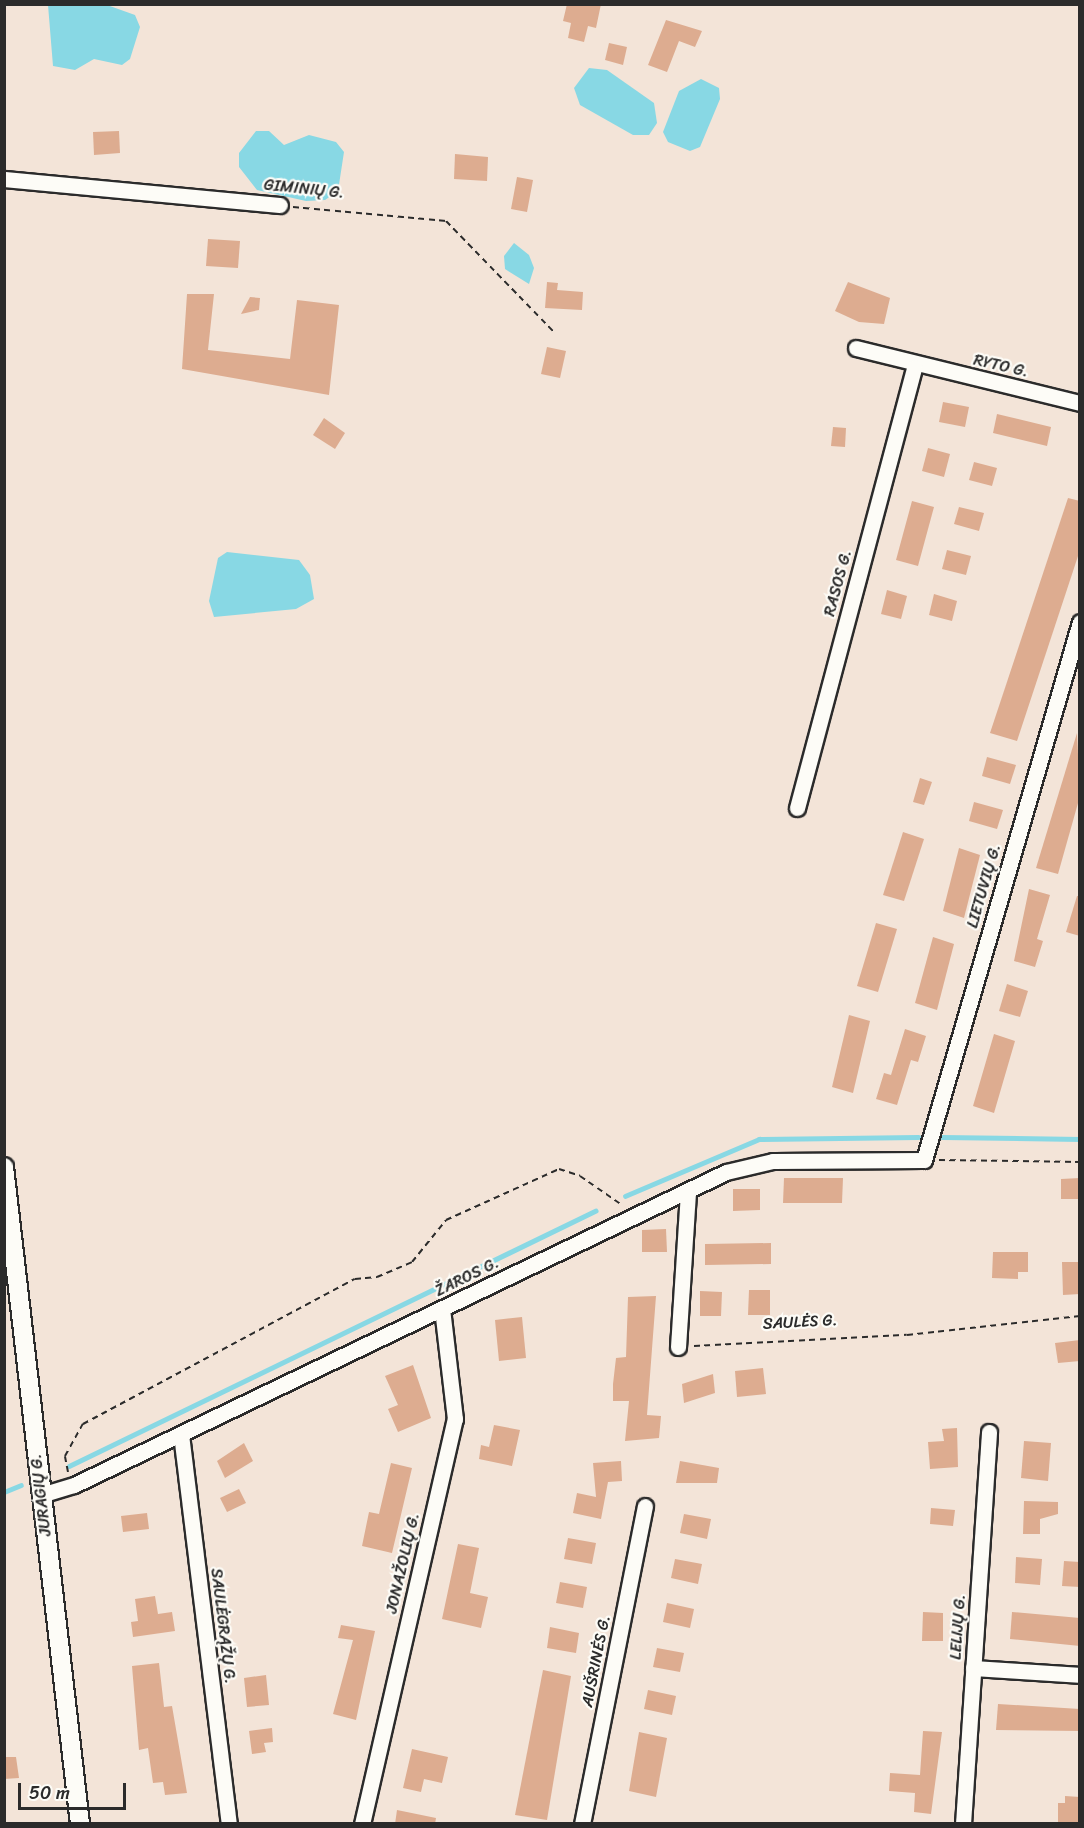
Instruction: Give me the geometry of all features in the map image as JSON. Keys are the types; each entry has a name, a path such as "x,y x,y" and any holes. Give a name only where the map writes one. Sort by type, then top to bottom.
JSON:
{"main road":[{"name":"JURAGIŲ G.","path":"5,1174 80,1824"}],"street":[{"name":"GIMINIŲ G.","path":"4,179 280,206"},
{"name":"RYTO G.","path":"856,348 914,366 1080,403"},
{"name":"RASOS G.","path":"797,808 914,366"},
{"name":"LIETUVIŲ G.","path":"924,1160 1080,622"},
{"name":"ŽAROS G.","path":"41,1495 70,1486 181,1434 726,1172 773,1161 924,1160"},
{"path":"678,1347 688,1191"},
{"name":"JONAŽOLIŲ G.","path":"362,1824 455,1419 442,1309"},
{"name":"LELIJŲ G.","path":"963,1824 989,1432"},
{"name":"SAULĖGRĄŽŲ G.","path":"181,1434 229,1824"},
{"name":"AUŠRINĖS G.","path":"582,1824 645,1506"},
{"path":"973,1668 1080,1675"}],"path":[{"name":"GIMINIŲ G.","path":"280,206 446,221 554,332"},
{"path":"924,1160 1080,1162"},
{"path":"70,1486 65,1456 83,1424 355,1279 377,1277 412,1262 446,1220 559,1169 580,1176 636,1216"},
{"name":"SAULĖS G.","path":"678,1347 907,1335 1080,1316"}],"water":[{"path":"48,5 107,5 135,15 140,27 130,59 122,65 94,59 75,70 53,66"},
{"path":"589,68 607,70 654,103 657,123 649,135 633,135 580,105 574,88"},
{"path":"701,79 719,88 720,99 700,147 690,151 668,142 663,132 679,91"},
{"path":"256,131 269,131 284,145 309,135 336,142 344,152 338,191 325,200 306,201 257,190 239,167 239,153"},
{"path":"514,243 529,255 534,268 529,284 505,269 504,256"},
{"path":"227,552 299,560 310,575 314,599 296,609 214,617 209,601 218,558"}],"building":[{"path":"567,4 601,4 596,28 588,26 584,42 568,38 571,23 563,21"},
{"path":"666,20 702,31 695,47 679,41 667,72 648,65"},
{"path":"609,43 627,47 623,65 605,60"},
{"path":"119,131 120,153 94,155 93,132"},
{"path":"455,154 488,157 487,181 454,179"},
{"path":"517,177 533,180 527,212 511,209"},
{"path":"208,239 240,241 238,268 206,266"},
{"path":"547,282 558,283 557,290 583,292 582,310 545,308"},
{"path":"848,282 890,298 884,324 859,322 835,311"},
{"path":"187,294 214,294 208,350 290,359 297,300 339,305 329,395 182,369"},
{"path":"250,297 260,298 259,310 241,314"},
{"path":"547,347 566,351 560,378 541,374"},
{"path":"943,402 969,407 965,427 939,422"},
{"path":"997,414 1051,427 1047,446 993,433"},
{"path":"324,418 345,433 335,449 313,435"},
{"path":"833,427 846,428 845,447 831,446"},
{"path":"928,448 950,454 944,477 922,471"},
{"path":"974,462 997,468 992,486 969,480"},
{"path":"1068,498 1080,501 1080,550 1017,741 990,733"},
{"path":"912,501 934,507 918,566 896,560"},
{"path":"959,507 984,513 979,531 954,524"},
{"path":"947,550 971,556 966,575 942,569"},
{"path":"887,590 907,596 901,619 881,614"},
{"path":"934,594 957,601 952,621 929,615"},
{"path":"1077,733 1080,796 1058,874 1036,868"},
{"path":"987,757 1016,765 1010,784 982,776"},
{"path":"920,778 932,782 924,805 913,802"},
{"path":"974,802 1003,810 997,829 969,821"},
{"path":"903,832 924,839 904,901 883,895"},
{"path":"959,848 980,855 964,918 943,911"},
{"path":"1029,889 1050,895 1037,939 1043,941 1035,967 1014,961"},
{"path":"1077,896 1080,896 1080,936 1066,932"},
{"path":"876,923 897,929 878,992 857,986"},
{"path":"933,937 954,944 937,1010 915,1003"},
{"path":"1007,984 1028,991 1020,1017 999,1011"},
{"path":"849,1015 870,1021 853,1093 832,1087"},
{"path":"905,1029 926,1036 918,1062 911,1060 897,1105 876,1099 884,1073 891,1075"},
{"path":"994,1034 1015,1041 994,1113 973,1106"},
{"path":"784,1178 843,1178 842,1203 783,1203"},
{"path":"1080,1178 1080,1199 1061,1199 1061,1179"},
{"path":"733,1189 760,1189 760,1210 733,1211"},
{"path":"666,1229 667,1252 642,1252 642,1230"},
{"path":"771,1243 771,1264 705,1265 705,1244"},
{"path":"993,1252 1028,1252 1028,1272 1018,1272 1018,1279 992,1278"},
{"path":"1062,1262 1080,1262 1080,1294 1063,1295"},
{"path":"749,1290 770,1290 770,1315 748,1315"},
{"path":"700,1291 722,1292 721,1316 700,1316"},
{"path":"656,1296 647,1415 661,1416 659,1438 625,1441 629,1401 613,1401 613,1384 616,1358 626,1357 628,1297"},
{"path":"522,1317 526,1358 499,1361 495,1320"},
{"path":"1080,1340 1080,1361 1058,1363 1055,1343"},
{"path":"413,1365 431,1418 398,1432 388,1409 398,1405 385,1376"},
{"path":"763,1368 766,1394 737,1397 735,1371"},
{"path":"713,1374 715,1393 684,1403 682,1384"},
{"path":"494,1425 520,1430 512,1466 479,1459 481,1445 489,1447"},
{"path":"957,1428 958,1467 930,1469 928,1442 944,1441 942,1429"},
{"path":"1024,1441 1051,1443 1048,1481 1021,1478"},
{"path":"244,1443 253,1461 225,1478 217,1461"},
{"path":"621,1461 622,1481 608,1482 601,1519 573,1513 577,1493 596,1497 593,1463"},
{"path":"680,1461 719,1468 717,1483 676,1483"},
{"path":"391,1463 412,1468 392,1553 362,1546 369,1512 379,1514"},
{"path":"239,1489 246,1503 227,1512 220,1498"},
{"path":"1024,1501 1058,1502 1058,1514 1040,1519 1040,1534 1023,1534"},
{"path":"931,1508 955,1510 953,1526 930,1524"},
{"path":"147,1513 149,1529 123,1532 121,1516"},
{"path":"684,1514 711,1519 707,1539 680,1533"},
{"path":"568,1538 596,1543 592,1564 564,1559"},
{"path":"458,1544 479,1548 470,1593 488,1597 481,1628 442,1619"},
{"path":"1016,1557 1042,1559 1040,1585 1015,1583"},
{"path":"675,1559 702,1564 698,1584 671,1578"},
{"path":"1064,1561 1080,1562 1080,1587 1062,1586"},
{"path":"560,1582 587,1587 583,1608 556,1603"},
{"path":"155,1596 158,1614 172,1612 175,1631 133,1637 131,1622 138,1621 135,1599"},
{"path":"667,1603 694,1609 690,1628 663,1622"},
{"path":"923,1612 943,1613 943,1641 922,1641"},
{"path":"1012,1612 1080,1618 1080,1646 1010,1639"},
{"path":"341,1625 375,1631 356,1720 333,1714 353,1640 338,1638"},
{"path":"550,1627 579,1633 576,1653 547,1648"},
{"path":"657,1648 684,1653 680,1672 653,1667"},
{"path":"159,1663 164,1707 172,1706 187,1793 165,1795 163,1782 153,1783 148,1748 139,1750 132,1666"},
{"path":"543,1670 571,1676 547,1820 515,1815"},
{"path":"266,1675 269,1705 247,1707 244,1678"},
{"path":"648,1690 676,1696 672,1715 644,1709"},
{"path":"998,1704 1080,1709 1080,1731 996,1730"},
{"path":"272,1728 273,1742 264,1743 266,1752 252,1754 249,1731"},
{"path":"923,1731 942,1732 931,1814 914,1812 915,1793 889,1791 890,1773 920,1775"},
{"path":"639,1732 667,1738 656,1797 629,1791"},
{"path":"412,1749 448,1757 442,1783 424,1779 421,1792 403,1788"},
{"path":"4,1757 16,1757 19,1778 4,1779"},
{"path":"1065,1796 1080,1797 1080,1824 1058,1824 1058,1803 1065,1803"},
{"path":"397,1810 436,1818 435,1824 395,1824"}],"waterway":[{"path":"625,1196 759,1139 918,1137"},
{"path":"942,1137 1080,1139"},
{"path":"69,1466 595,1211"},
{"path":"4,1492 21,1485"}]}
